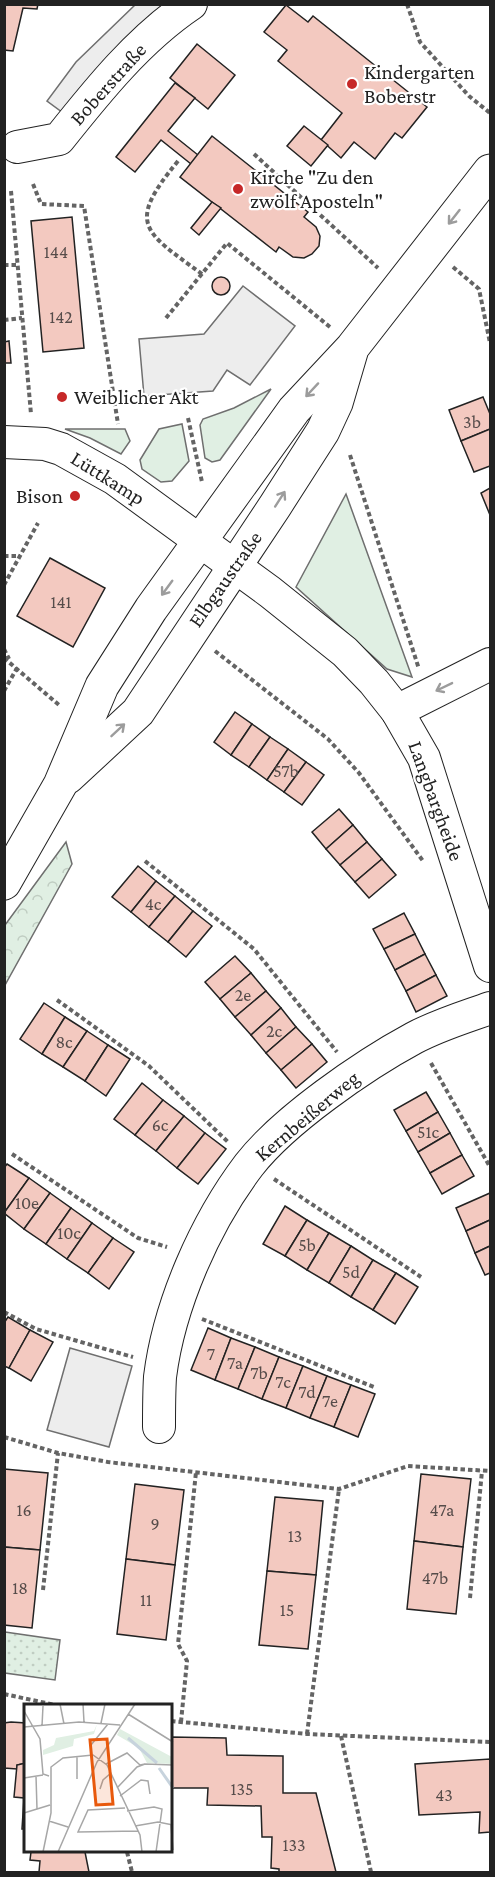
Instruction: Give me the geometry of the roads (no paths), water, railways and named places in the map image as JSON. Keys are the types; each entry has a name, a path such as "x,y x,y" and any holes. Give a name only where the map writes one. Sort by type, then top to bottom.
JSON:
{"main road":[{"name":"Elbgaustraße","path":"4,883 60,784 102,686 152,609 294,410 341,338 490,171"},
{"name":"Elbgaustraße","path":"60,784 138,712 323,430 336,403 341,338"}],"street":[{"name":"Boberstraße","path":"17,147 59,139 95,93 135,51 191,4"},
{"name":"Lüttkamp","path":"4,442 45,444 76,455 115,479 236,565"},
{"name":"Langbargheide","path":"236,565 345,652 375,682 397,711 424,758 490,966"},
{"path":"397,711 490,664"},
{"name":"Kernbeißerweg","path":"159,1428 162,1365 177,1308 196,1256 213,1219 250,1164 283,1131 355,1073 416,1037 490,1008"}],"place":[{"name":"Kindergarten Boberstr","path":"352,84"},
{"name":"Kirche \"Zu den zwölf Aposteln\"","path":"238,189"},
{"name":"Weiblicher Akt","path":"62,397"},
{"name":"Bison","path":"75,496"}]}
